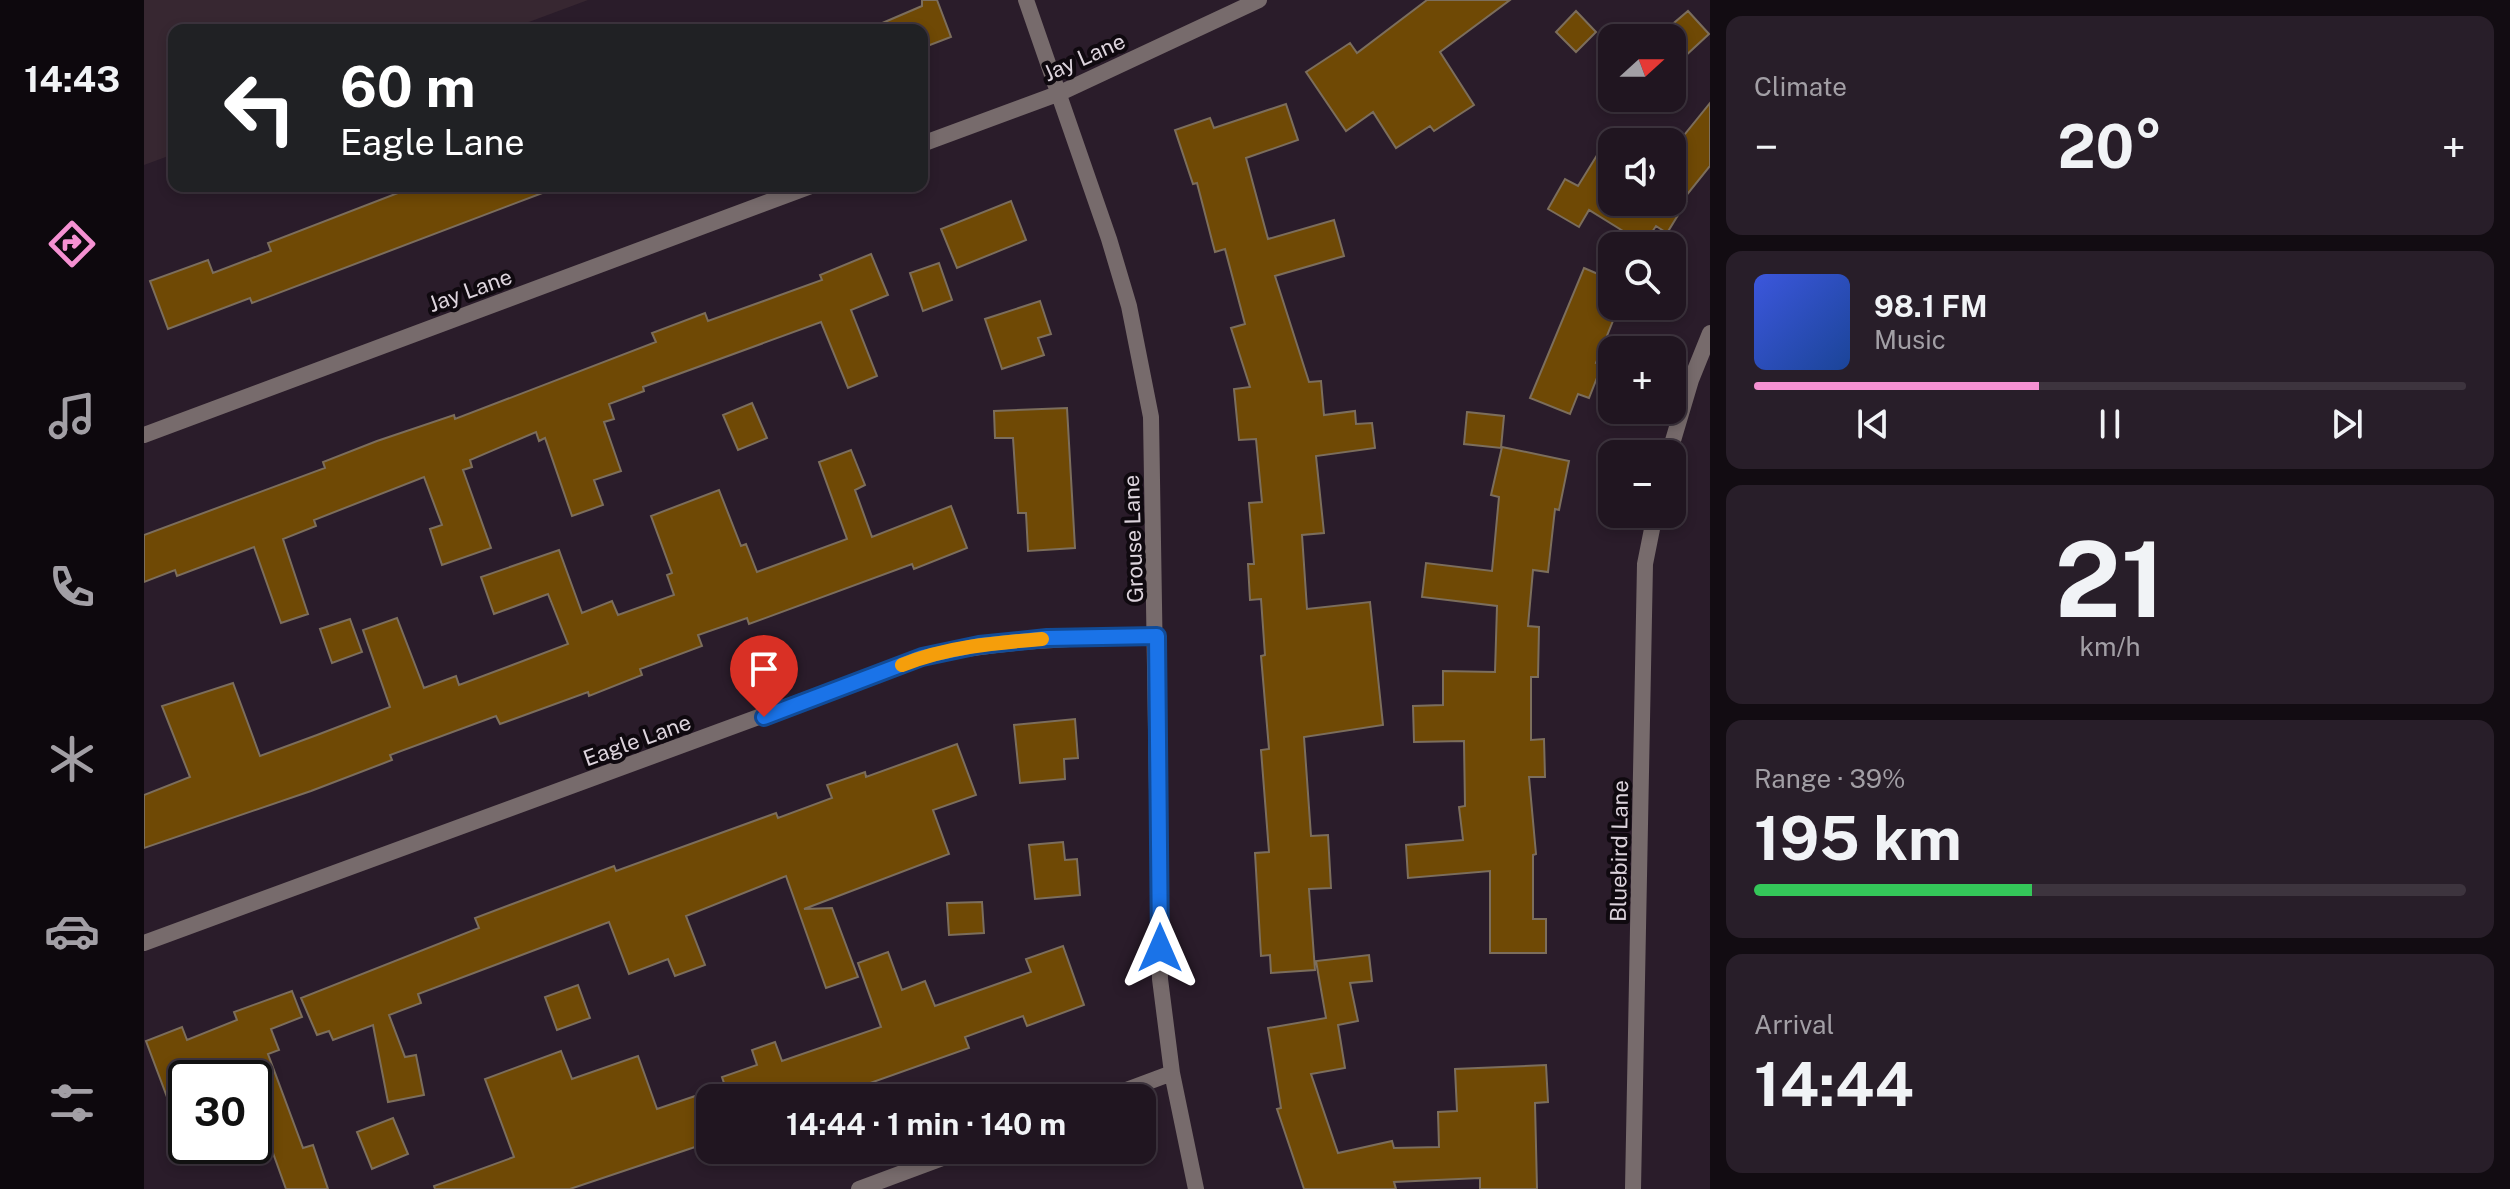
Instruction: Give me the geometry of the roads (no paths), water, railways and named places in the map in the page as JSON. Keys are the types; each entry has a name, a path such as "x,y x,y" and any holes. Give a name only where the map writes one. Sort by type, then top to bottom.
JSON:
{"street":[{"name":"Grouse Lane","path":"1026,0 1060,93 1129,306 1151,417 1157,636 1160,979 1172,1073 1196,1189"},
{"name":"Jay Lane","path":"928,142 1060,93 1259,0"},
{"name":"Jay Lane","path":"144,435 795,192"},
{"path":"1673,440 1691,380 1710,333"},
{"name":"Bluebird Lane","path":"1633,1189 1645,564 1652,528"},
{"name":"Eagle Lane","path":"144,943 922,657 979,645 1047,638 1157,636"},
{"path":"1143,1084 1172,1073"},
{"path":"859,1189 926,1164"}]}
